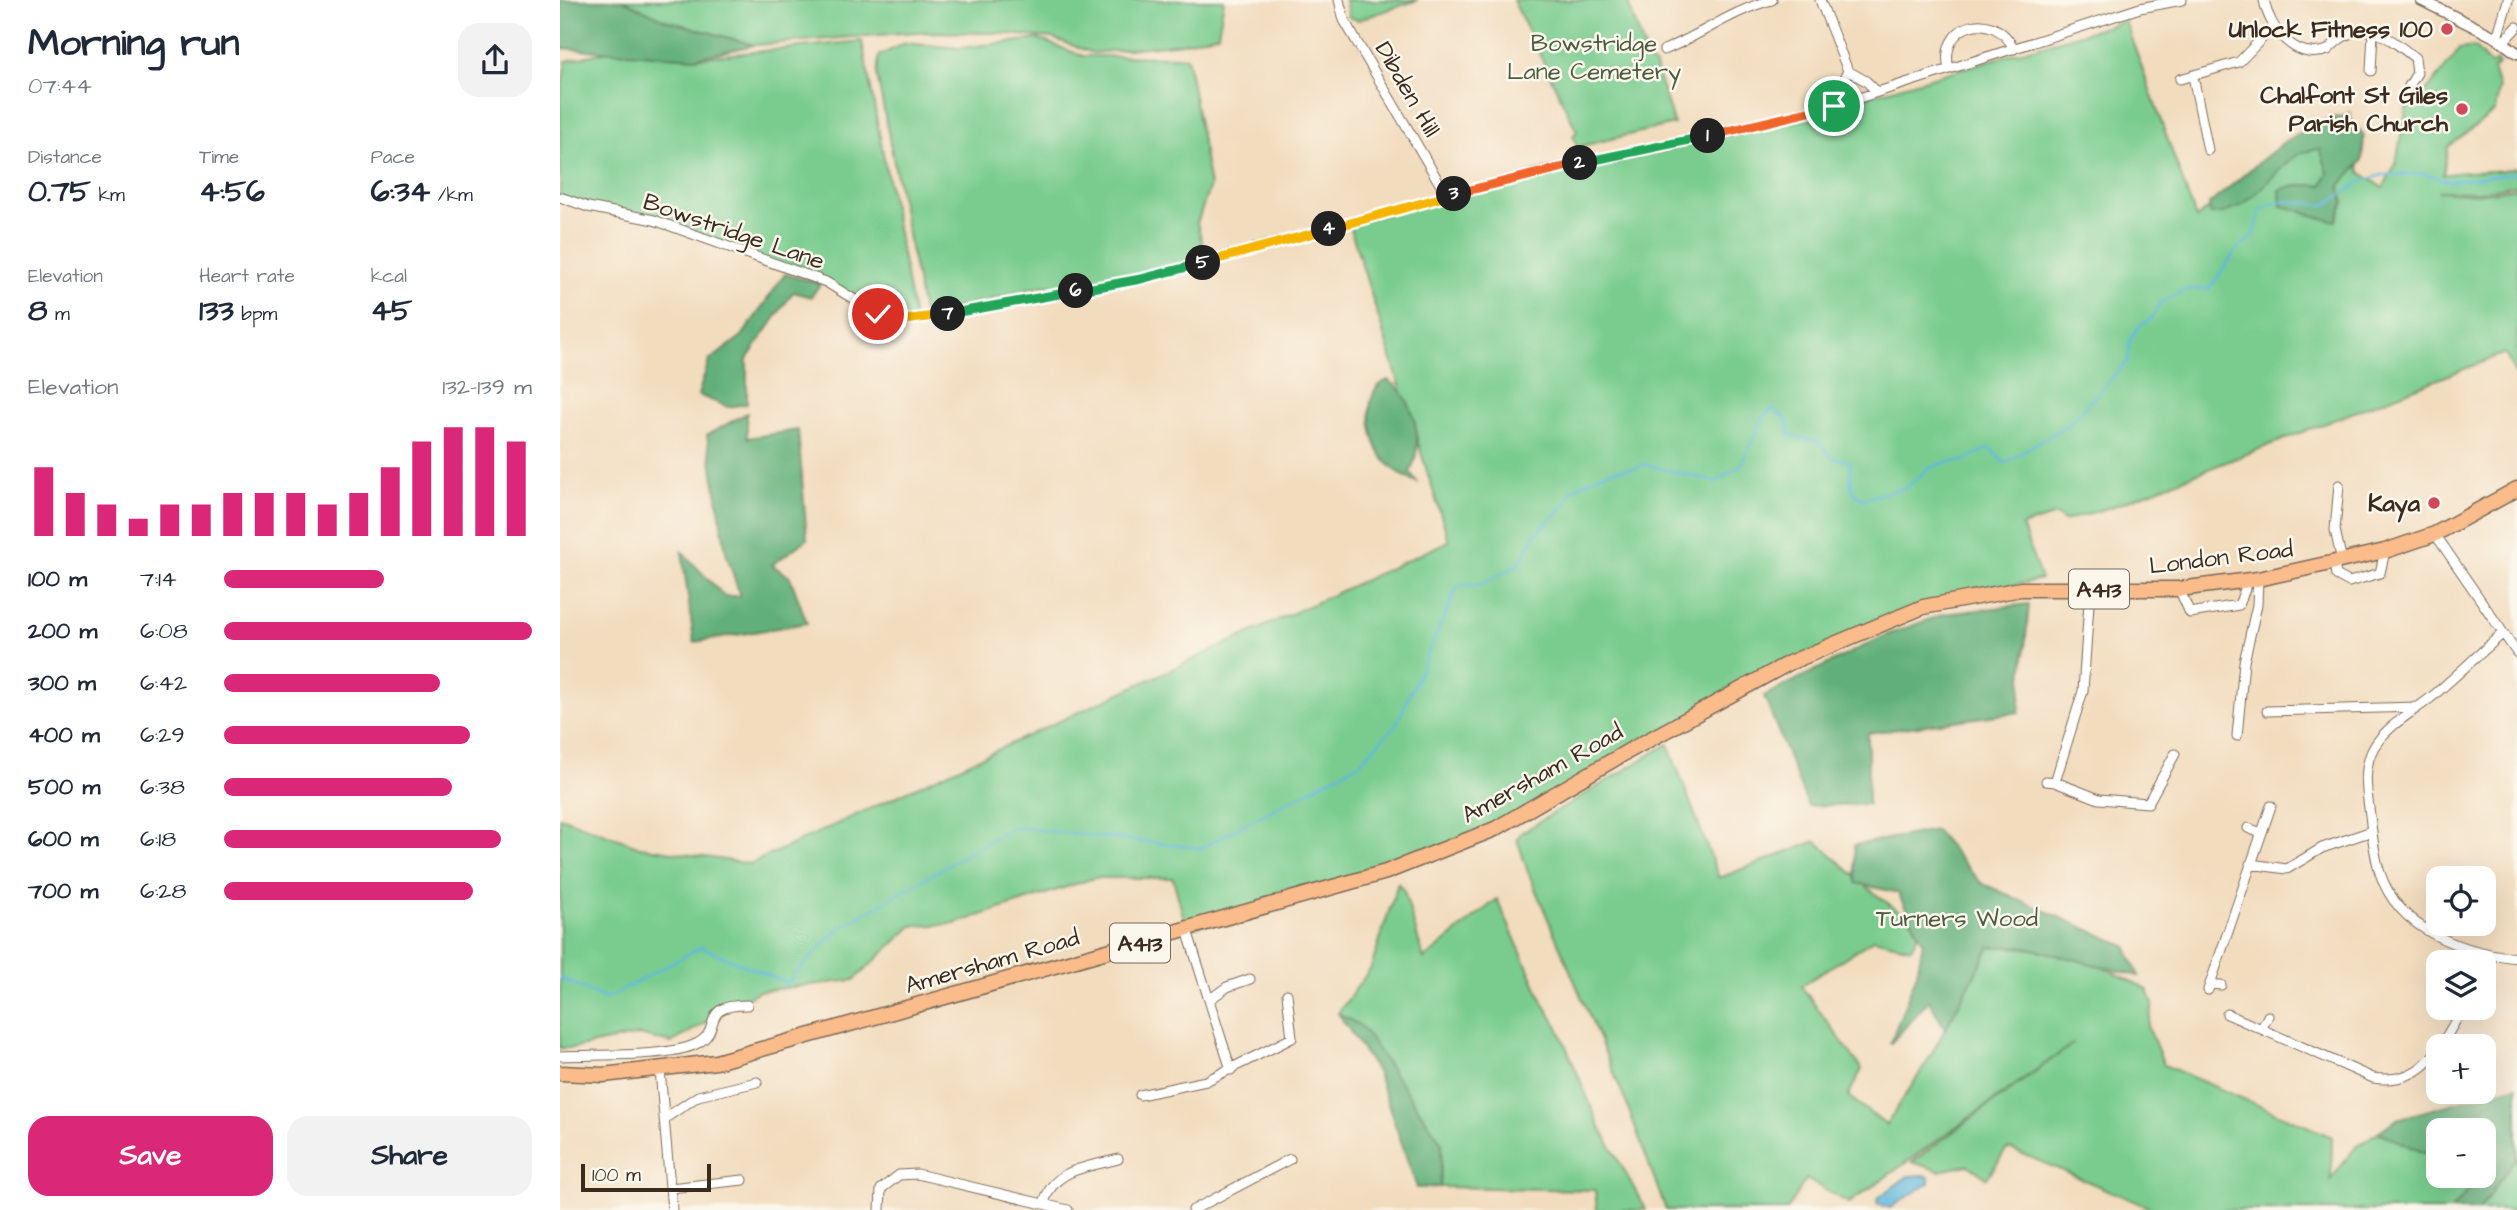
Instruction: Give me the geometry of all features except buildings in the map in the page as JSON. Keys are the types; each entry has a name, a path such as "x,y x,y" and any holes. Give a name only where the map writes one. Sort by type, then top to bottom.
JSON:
{"highway":[{"name":"London Road","path":"1689,717 1789,663 1923,607 2021,589 2179,589 2253,580 2385,551 2435,534 2517,489"},
{"name":"Amersham Road","path":"560,1073 603,1075 716,1062 1386,872 1495,829 1689,717"}],"street":[{"name":"Dibden Hill","path":"1339,0 1344,20 1447,196"},
{"path":"1664,50 1693,38 1745,8 1772,0"},
{"path":"1820,0 1848,71 1866,81 1876,91"},
{"name":"Bowstridge Lane","path":"560,197 588,207 654,220 826,282 878,314 905,320 1141,279 1542,171 1672,145 1834,106 2140,8 2182,0"},
{"path":"2264,0 2273,27 2297,48 2319,53 2328,50 2343,34 2353,31 2388,36 2415,58 2417,73 2409,86"},
{"path":"2421,0 2500,40 2517,53"},
{"path":"2500,40 2508,0"},
{"path":"1950,69 1946,56 1952,42 1968,26 1980,23 1992,26 2008,37 2014,49"},
{"path":"2180,79 2239,62 2273,27"},
{"path":"2500,40 2517,27"},
{"path":"2371,71 2373,32"},
{"path":"1834,106 1836,94 1848,71"},
{"path":"2193,76 2208,150"},
{"path":"2339,485 2335,530 2338,562 2336,575 2348,582 2380,573 2385,551"},
{"path":"2435,534 2502,634 2513,639 2517,653"},
{"path":"2179,589 2190,613 2239,605 2253,580"},
{"path":"2237,736 2244,662 2257,605 2253,580"},
{"path":"2090,589 2084,691 2050,782 2099,799 2148,803 2175,754"},
{"path":"2478,950 2432,935 2412,921 2391,896 2380,873 2366,784 2369,757 2387,731 2502,634"},
{"path":"2267,711 2418,707"},
{"path":"2221,985 2209,987 2271,806"},
{"path":"2248,828 2261,833"},
{"path":"2250,864 2287,869 2322,848 2372,831"},
{"path":"1187,930 1231,1070"},
{"path":"2496,955 2517,958"},
{"path":"1209,1000 1227,988 1250,979"},
{"path":"1140,1094 1206,1081 1292,1038 1287,994"},
{"path":"560,1056 675,1050 697,1044 705,1038 715,1015 726,1005 747,1005"},
{"path":"2227,1014 2373,1078 2391,1081 2421,1071 2455,1020"},
{"path":"2262,1028 2268,1016"},
{"path":"660,1070 672,1210"},
{"path":"664,1119 698,1096 757,1082"},
{"path":"1044,1205 1047,1189 1060,1176 1118,1159"},
{"path":"1193,1210 1290,1159"},
{"path":"880,1210 881,1189 899,1175 917,1174 1068,1210"},
{"path":"670,1188 743,1180"}],"green space":[{"path":"560,0 623,0 665,20 754,45 695,58 560,48"},
{"path":"623,0 1224,0 1218,34 1182,43 1093,53 1052,38 997,33 915,32 754,45 665,20"},
{"path":"1345,0 1418,0 1358,20 1349,17"},
{"name":"Bowstridge Lane Cemetery","path":"1513,0 1627,0 1649,62 1654,64 1674,124 1577,147 1573,136 1577,131"},
{"path":"2125,21 2196,218 2286,149 2350,112 2360,172 2383,188 2396,163 2408,100 2418,102 2460,49 2474,47 2491,65 2497,61 2499,64 2493,69 2499,88 2495,111 2448,147 2443,175 2517,168 2517,185 2478,192 2438,191 2478,194 2517,188 2517,378 2505,353 2111,507 2064,521 2056,515 2022,526 2041,579 1923,607 1774,671 1495,829 1187,930 1173,878 1094,878 954,924 912,926 854,980 759,991 671,1043 639,1035 574,1048 560,1048 560,817 640,847 750,864 1449,541 1349,224 1542,171 1808,119 1834,106"},
{"path":"1038,39 1083,56 1187,57 1210,186 1197,223 1207,262 1096,287 1042,286 924,317 877,75 879,56 905,43 959,48"},
{"path":"862,41 914,318 905,320 841,290 654,220 560,197 560,97 566,61 609,51 695,58"},
{"path":"2338,116 2353,122 2364,136 2362,161 2340,185 2344,203 2336,221 2281,206 2280,190 2295,185 2322,185 2328,173 2320,149 2299,154 2258,192 2236,208 2224,213 2210,214 2209,204 2270,154 2302,132"},
{"path":"785,274 820,284 811,297 793,292 747,359 747,404 728,407 698,395 709,361 742,336"},
{"path":"1388,380 1405,397 1415,422 1417,448 1410,472 1417,482 1388,464 1373,436 1371,403 1379,386"},
{"path":"747,413 747,438 798,430 807,539 772,565 790,577 807,623 694,642 682,552 724,596 740,596 726,552 707,435"},
{"path":"2029,604 2019,712 1868,733 1868,804 1808,806 1764,696 1884,636 1944,614"},
{"path":"1668,744 1719,878 1816,841 1874,893 1922,928 1911,948 1874,939 1801,986 1862,1069 1848,1096 1886,1125 1926,1064 1990,947 2031,949 2092,964 2148,990 2153,1004 2148,1027 2164,1065 2332,1137 2331,1179 2356,1147 2378,1132 2426,1154 2426,1188 2472,1188 2451,1210 2155,1210 2011,1149 2006,1150 1987,1178 1968,1165 1939,1171 1912,1162 2074,1043 1849,1203 1806,1179 1787,1210 1666,1210 1624,1097 1528,872 1517,839 1521,833"},
{"name":"Turners Wood","path":"1935,830 1981,883 2126,946 2139,976 2021,946 1990,947 1945,1029 1929,1000 1890,1044 1917,973 1923,942 1898,893 1856,883 1854,845"},
{"path":"1398,883 1404,891 1424,959 1497,899 1544,1004 1558,1027 1598,1123 1646,1210 1597,1210 1595,1190 1440,1187 1442,1143 1362,1028 1338,1013 1371,968"},
{"path":"1338,1013 1362,1027 1442,1143 1440,1187 1417,1188 1377,1072"},
{"path":"2517,1086 2517,1156 2496,1186 2496,1118 2426,1118 2426,1154 2378,1132 2397,1119 2452,1104 2496,1104 2496,1092"},
{"path":"2517,1156 2517,1210 2479,1210 2496,1188"},
{"path":"2471,1188 2494,1188 2479,1210 2451,1210"}],"water":[{"path":"1908,1176 1929,1177 1929,1183 1890,1208 1877,1204 1878,1198"}],"waterway":[{"path":"560,978 606,999 701,947 787,983 837,930 1013,827 1201,848 1360,763 1397,723 1458,586 1483,584 1519,564 1536,534 1565,505 1572,490 1599,475 1614,470 1637,468 1644,464 1716,482 1740,466 1765,415 1772,409 1786,418 1790,435 1819,442 1832,458 1849,461 1852,487 1857,496 1863,499 1907,487 1928,469 1946,462 1963,461 1989,448 2005,463 2070,423 2128,361 2130,341 2137,328 2152,318 2161,302 2187,289 2209,289 2239,247 2254,236 2260,211 2284,202 2326,205 2361,182 2382,175 2425,174 2449,181 2517,173"}],"place":[{"name":"Unlock Fitness 100","path":"2447,29"},
{"name":"Chalfont St Giles Parish Church","path":"2462,109"},
{"name":"Kaya","path":"2434,503"}],"route":[{"path":"878,314 905,320 1141,279 1542,171 1672,145 1834,106"}]}
